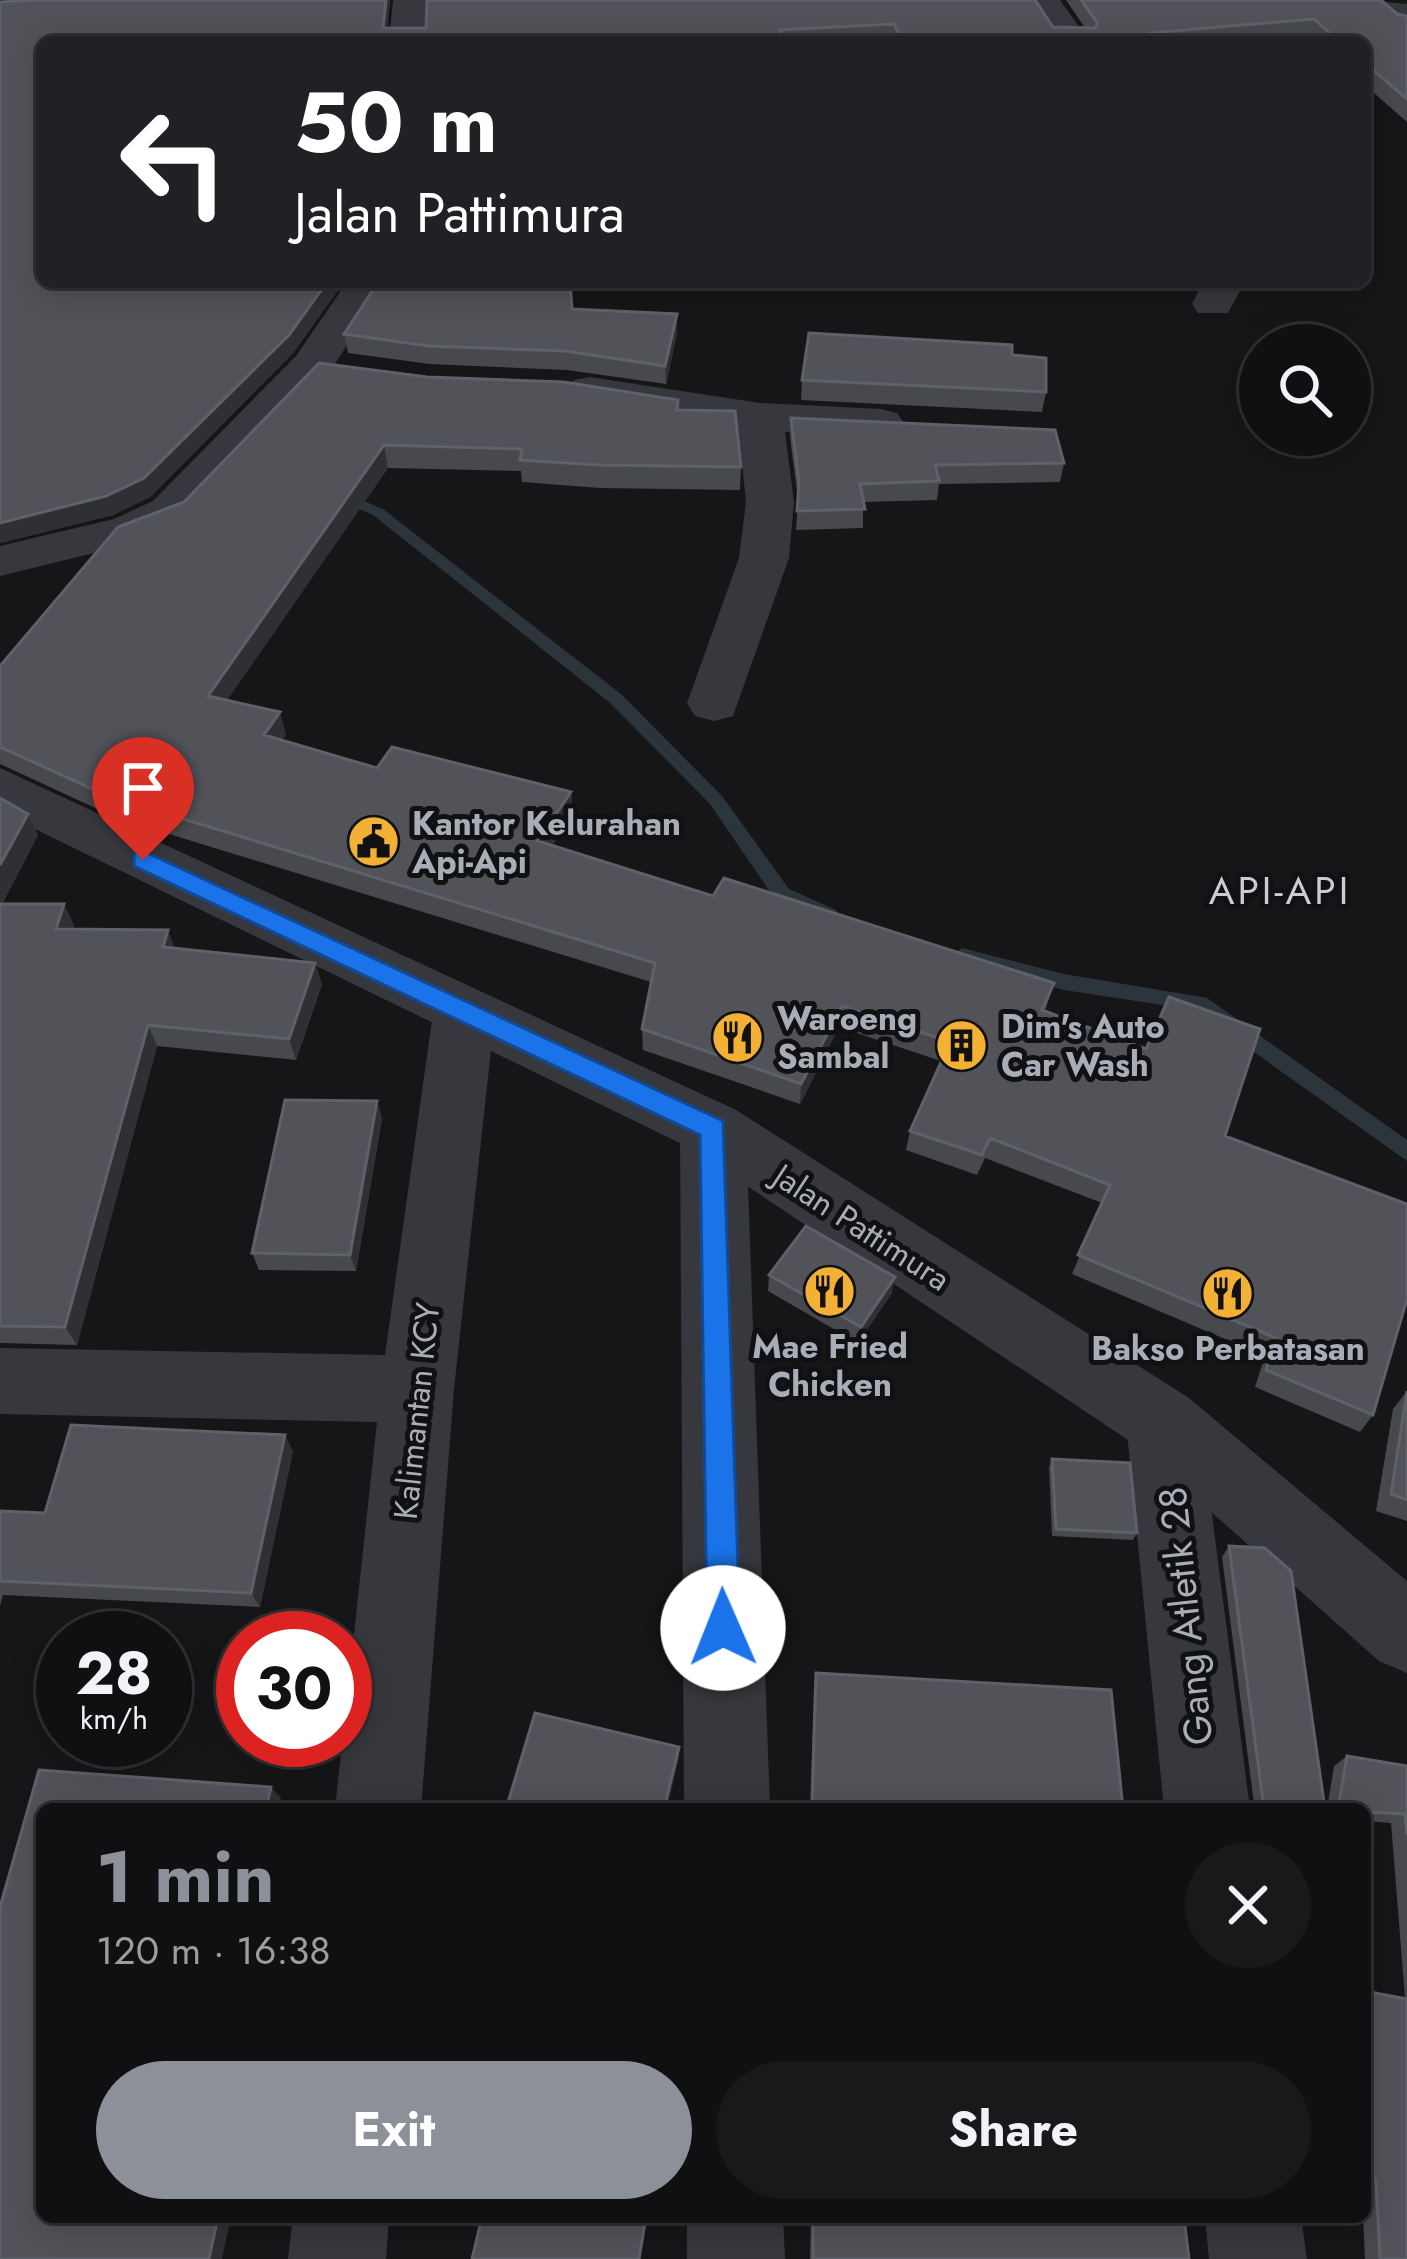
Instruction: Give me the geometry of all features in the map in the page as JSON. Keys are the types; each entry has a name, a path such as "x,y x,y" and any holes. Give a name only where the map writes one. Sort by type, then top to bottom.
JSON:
{"street":[{"path":"407,36 410,0"},
{"path":"1043,0 1068,36"},
{"path":"1381,0 1407,21"},
{"path":"0,562 130,530 170,511 312,364 364,288"},
{"path":"312,364 360,371"},
{"path":"548,386 760,417 927,425"},
{"path":"714,703 764,558 770,502 760,417"},
{"name":"Jalan Pattimura","path":"0,788 713,1129 1163,1422 1407,1633"},
{"name":"Kalimantan KCY","path":"379,1803 417,1389 464,1013"},
{"path":"713,1129 727,1803"},
{"path":"0,1381 417,1389"},
{"name":"Gang Atletik 28","path":"1163,1422 1206,1803"},
{"path":"337,2259 340,2223"},
{"path":"735,2223 736,2259"},
{"path":"1254,2223 1258,2259"}],"building":[{"path":"386,0 383,28 426,28 427,0 1035,0 1053,27 1096,28 1097,22 1081,0 1381,0 1407,16 1407,99 1371,68 1371,36 1333,36 1314,19 1150,33 1152,36 900,36 894,24 780,30 782,36 36,36 36,288 323,288 289,335 144,478 106,496 0,523 0,2"},
{"path":"374,288 570,288 572,309 677,314 665,366 565,351 428,346 344,334"},
{"path":"809,333 1012,345 1012,355 1046,358 1046,392 802,380"},
{"path":"319,363 427,377 564,382 678,400 677,410 735,411 741,467 599,465 520,460 522,449 384,445 208,696 280,712 264,735 377,768 392,747 571,792 538,841 713,896 724,878 1054,983 1042,1010 1146,1049 1169,997 1260,1029 1225,1136 1407,1204 1407,1299 1373,1415 1266,1370 1276,1338 1078,1255 1110,1185 990,1138 982,1155 910,1131 950,1042 842,1006 801,1084 642,1029 655,963 108,796 0,747 0,666 118,527 184,502"},
{"path":"791,418 1055,430 1064,463 935,465 939,481 860,484 865,509 797,511 799,483"},
{"path":"0,798 28,814 0,865"},
{"path":"0,904 64,904 56,929 168,930 163,947 315,963 289,1039 148,1025 65,1327 0,1326"},
{"path":"285,1100 377,1101 350,1255 252,1253"},
{"name":"Mae Fried Chicken","path":"806,1226 895,1277 861,1327 769,1275"},
{"path":"1407,1391 1407,1500 1391,1494"},
{"path":"71,1425 285,1435 251,1593 0,1581 0,1511 45,1513"},
{"path":"1052,1459 1130,1463 1137,1533 1056,1529"},
{"path":"1229,1546 1265,1548 1291,1571 1324,1803 1258,1803 1263,1801"},
{"path":"816,1673 1111,1690 1122,1803 812,1803"},
{"path":"535,1713 679,1747 665,1803 508,1803"},
{"path":"1347,1756 1407,1766 1407,1835 1405,1814 1371,1812 1371,1803 1339,1803"},
{"path":"39,1770 271,1787 267,1803 36,1803 36,2223 217,2223 209,2259 0,2259 0,1907"},
{"path":"1371,1992 1407,1999 1407,2259 1380,2259 1376,2179 1371,2178"},
{"path":"481,2223 645,2223 639,2259 472,2259"},
{"path":"813,2223 1185,2223 1189,2259 813,2259"}],"waterway":[{"path":"340,496 378,512 615,698 716,800 782,894 829,915"},
{"path":"962,955 1064,982 1200,1003 1407,1152"}],"place":[{"name":"Kantor Kelurahan Api-Api","path":"373,842"},
{"name":"Waroeng Sambal","path":"738,1037"},
{"name":"Dim's Auto Car Wash","path":"962,1045"},
{"name":"Mae Fried Chicken","path":"830,1292"},
{"name":"Bakso Perbatasan","path":"1228,1294"}],"district":[{"name":"API-API","path":"1280,890"}],"route":[{"path":"143,860 713,1129 723,1628"}]}
